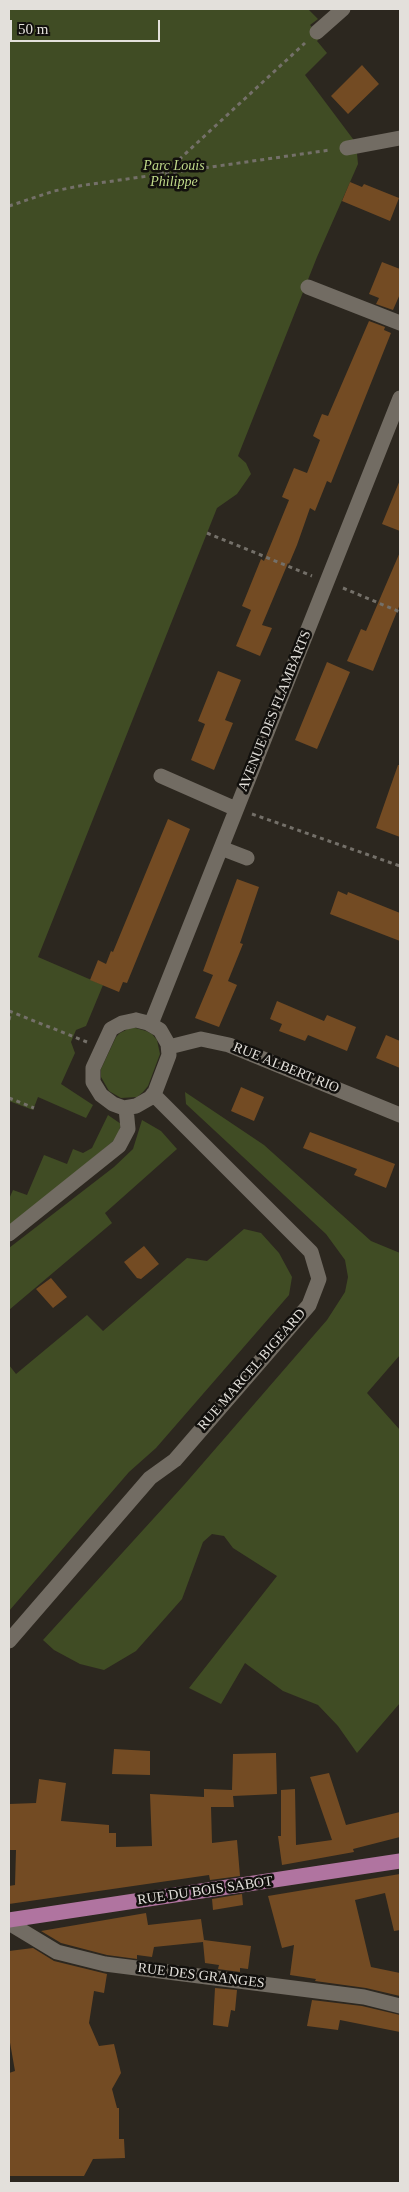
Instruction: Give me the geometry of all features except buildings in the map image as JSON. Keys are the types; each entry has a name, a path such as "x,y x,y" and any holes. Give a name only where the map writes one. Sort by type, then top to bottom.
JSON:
{"main road":[{"name":"RUE DU BOIS SABOT","path":"9,1922 400,1861"}],"street":[{"path":"317,32 343,9"},
{"path":"347,148 400,138"},
{"path":"308,287 400,324"},
{"name":"AVENUE DES FLAMBARTS","path":"150,1024 400,398"},
{"path":"161,776 236,809"},
{"path":"221,848 247,858"},
{"path":"136,1020 150,1024 163,1034 169,1047 168,1061 153,1094 142,1104 126,1108 118,1106 106,1100 94,1082 93,1068 101,1048 111,1029 122,1023 136,1020"},
{"name":"RUE ALBERT RIO","path":"169,1047 201,1039 229,1045 400,1115"},
{"name":"RUE MARCEL BIGEARD","path":"9,1641 150,1478 174,1460 308,1305 319,1278 311,1252 153,1094"},
{"path":"9,1234 119,1146 128,1129 126,1108"},
{"name":"RUE DES GRANGES","path":"9,1922 57,1952 105,1964 364,1997 400,2006"}],"path":[{"path":"156,176 171,167 317,32"},
{"path":"9,206 66,189 257,159 347,148"},
{"path":"207,533 400,612"},
{"path":"236,809 400,866"},
{"path":"9,1020 10,1011 101,1048"},
{"path":"9,1098 34,1108"}],"green space":[{"name":"Parc Louis Philippe","path":"9,9 308,9 318,19 310,25 321,37 317,41 327,53 305,75 356,143 358,164 317,257 238,456 246,463 251,474 237,494 217,508 38,957 103,985 86,1026 76,1030 71,1042 75,1053 61,1084 93,1105 86,1118 38,1097 33,1110 9,1101"},
{"path":"132,1027 152,1034 157,1040 160,1054 148,1086 143,1092 137,1097 121,1098 109,1091 101,1077 101,1069 116,1037"},
{"path":"185,1092 264,1145 371,1241 400,1253 400,1355 367,1393 400,1430 400,1703 357,1753 338,1726 318,1705 283,1691 245,1663 221,1704 189,1688 277,1576 233,1548 224,1536 212,1534 203,1542 182,1599 136,1651 104,1670 80,1664 54,1650 43,1640 184,1485 327,1320 345,1292 348,1277 345,1260 326,1234 186,1104"},
{"path":"108,1115 121,1124 117,1138 9,1228 9,1199 13,1190 27,1195 44,1155 67,1164 73,1149 83,1153 92,1148"},
{"path":"142,1120 161,1131 177,1149 105,1213 112,1223 9,1310 9,1248 114,1167 133,1149"},
{"path":"244,1229 261,1233 279,1253 292,1277 289,1295 156,1448 129,1472 9,1611 9,1365 16,1374 87,1315 103,1331 187,1258 207,1261"}]}
